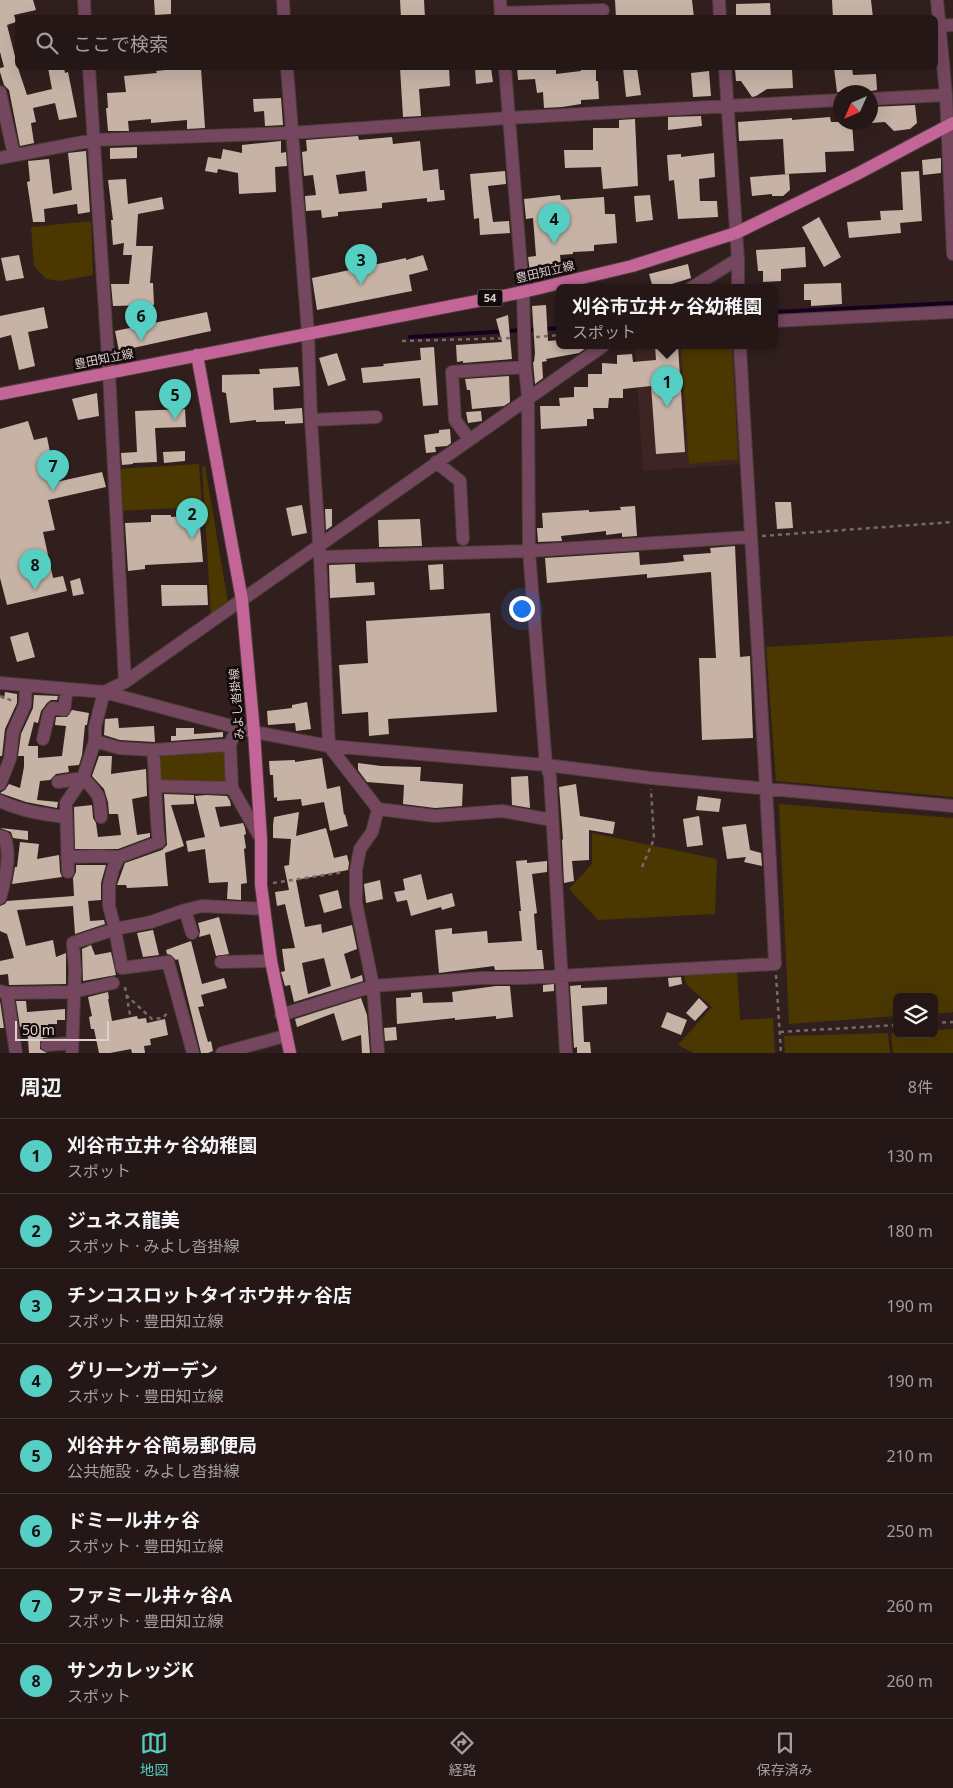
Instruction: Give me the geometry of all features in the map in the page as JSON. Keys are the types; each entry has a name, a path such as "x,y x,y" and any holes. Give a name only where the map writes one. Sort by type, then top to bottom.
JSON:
{"main road":[{"name":"豊田知立線","path":"557,284 632,266 736,233 857,174 951,124"},
{"name":"豊田知立線","path":"0,394 556,284"},
{"name":"みよし沓掛線","path":"197,355 242,600 254,732 261,839 261,885 271,961 290,1053"}],"street":[{"path":"84,0 85,15"},
{"path":"282,0 284,15"},
{"path":"500,0 501,15 603,10"},
{"path":"719,0 720,15"},
{"path":"937,0 938,15"},
{"path":"953,25 938,26 951,124 953,254"},
{"path":"89,70 109,372 125,682"},
{"path":"287,70 308,333 329,746 378,809 435,816 502,811 552,820"},
{"path":"505,70 525,331 525,367 528,398 529,551 546,765 550,776 566,1053"},
{"path":"725,70 729,106 738,284"},
{"path":"0,92 14,156"},
{"path":"878,99 946,95"},
{"path":"0,158 94,140 291,133 508,118 833,100"},
{"path":"697,284 738,259"},
{"path":"778,321 953,312"},
{"path":"104,692 125,682 242,600 320,552 436,462 599,349"},
{"path":"281,1015 373,986 481,978 524,978 775,964 768,789 750,537 740,349"},
{"path":"469,439 455,420 452,372 525,367"},
{"path":"311,420 376,417"},
{"path":"436,462 460,481 463,538"},
{"path":"320,552 529,551 750,537"},
{"path":"0,683 104,692 236,728 329,746 546,765 651,778 953,806"},
{"path":"1,781 10,759 13,732 25,705 26,685"},
{"path":"43,739 49,713 53,708 64,710 67,689"},
{"path":"68,872 66,803 83,778 95,741 95,727 104,692"},
{"path":"236,728 230,745 232,788 261,839"},
{"path":"95,741 118,748 153,750 230,745"},
{"path":"67,857 119,857 160,842 156,821 153,750"},
{"path":"58,782 83,778"},
{"path":"83,778 100,799 102,817"},
{"path":"156,786 232,788"},
{"path":"0,801 13,807 39,814 65,817"},
{"path":"378,809 372,832 360,849 356,870 356,903 373,986 378,1053"},
{"path":"0,836 5,838 8,847 5,880 0,898"},
{"path":"119,857 113,869 109,886 109,906 122,968 168,962 194,1053"},
{"path":"47,1045 72,1048 75,971 73,943 115,929 151,922 202,906 264,910"},
{"path":"186,910 192,933"},
{"path":"221,962 271,961"},
{"path":"16,1053 3,992 73,992 113,983"},
{"path":"222,1053 285,1036"}],"path":[{"path":"402,341 525,331 556,335"},
{"path":"750,537 953,522"},
{"path":"642,867 654,839 651,778"},
{"path":"261,885 356,870"},
{"path":"775,964 781,1053"},
{"path":"122,968 130,1015"},
{"path":"126,995 152,1018 163,1018 170,1011 180,1008"},
{"path":"938,1023 953,1022"},
{"path":"780,1032 893,1026"}],"shaded area":[{"path":"91,221 93,275 61,281 46,279 34,266 31,227"},
{"path":"635,349 734,349 741,464 643,471"},
{"path":"681,349 732,349 738,459 689,464"},
{"path":"199,464 202,507 118,511 116,469"},
{"path":"202,466 205,466 228,603 211,615"},
{"path":"953,636 953,797 776,781 766,647"},
{"path":"223,750 228,755 228,780 224,785 161,783 158,760 163,756"},
{"path":"779,804 953,818 953,1012 938,1014 938,993 893,993 893,1016 789,1024"},
{"path":"592,833 717,859 715,914 598,920 569,889 592,864"},
{"path":"737,971 740,1020 773,1018 775,1053 694,1053 678,1045 712,1007 686,984 684,974"},
{"path":"953,1029 953,1053 893,1053 891,1033 893,1033 893,1038 938,1038 938,1030"},
{"path":"888,1033 890,1053 785,1053 784,1036"}],"building":[{"path":"0,0 33,0 36,10 14,15 15,22 7,25 15,56 15,70 19,70 27,95 52,89 48,70 64,70 65,73 68,72 77,117 59,120 55,103 33,108 36,122 31,123 34,143 20,146 9,90 4,85 0,72 0,68 4,67 0,52"},
{"path":"154,0 171,0 171,14 155,15"},
{"path":"400,0 424,0 425,15 401,15"},
{"path":"615,0 692,0 694,15 616,15"},
{"path":"832,0 871,0 873,15 833,15"},
{"path":"770,3 771,15 736,15 736,4"},
{"path":"201,70 205,128 187,129 187,120 151,123 151,119 128,121 129,131 108,131 107,93 126,92 124,76 157,73 156,71"},
{"path":"400,70 449,70 450,86 419,89 421,116 403,117"},
{"path":"475,70 491,70 493,82 476,84"},
{"path":"517,70 556,70 556,74 581,70 596,70 599,99 581,100 581,104 544,108 543,92 537,93 535,79 518,80"},
{"path":"623,70 637,70 641,95 626,97"},
{"path":"735,70 792,70 793,88 767,89 752,97 741,81 736,81"},
{"path":"834,70 852,70 853,75 876,74 877,85 836,85"},
{"path":"709,71 711,96 693,97 691,73"},
{"path":"281,98 283,125 265,126 264,111 254,112 253,99"},
{"path":"915,105 917,123 910,129 894,131 885,122 878,122 878,107"},
{"path":"701,116 702,126 668,130 668,117"},
{"path":"830,117 831,122 833,122 833,130 853,130 854,151 825,152 826,172 785,174 783,139 739,141 738,122 792,118 792,120"},
{"path":"635,119 638,186 603,189 601,167 565,168 564,150 593,150 593,128 619,128 619,120"},
{"path":"358,136 359,140 392,137 393,144 420,141 423,171 438,169 440,190 444,190 445,200 427,202 427,198 382,203 382,208 338,212 338,216 322,218 321,210 306,211 305,196 316,195 313,175 304,176 302,152 307,151 306,140","holes":["365,171 367,191 339,194 336,175"]},
{"path":"281,141 281,153 286,152 287,166 275,167 276,192 239,194 238,173 218,169 217,173 205,171 208,157 221,159 223,149 242,153 242,145"},
{"path":"137,147 137,158 110,159 110,148"},
{"path":"86,151 90,212 78,214 77,204 44,209 45,222 33,222 27,182 30,181 28,161 49,159 53,194 72,190 68,153"},
{"path":"714,153 715,177 699,179 700,201 717,201 718,217 678,219 674,180 669,181 667,155 681,154 681,157"},
{"path":"941,158 941,173 923,175 922,160"},
{"path":"505,171 506,184 488,186 493,222 509,221 510,233 480,235 479,218 474,219 470,174"},
{"path":"919,171 922,221 900,223 901,233 849,238 847,222 881,220 880,211 903,210 901,172"},
{"path":"789,174 790,190 783,196 772,196 772,194 752,196 750,177"},
{"path":"126,179 128,204 162,197 164,209 138,214 136,246 153,246 150,283 153,283 154,305 113,306 111,284 129,284 132,255 123,255 124,243 113,245 111,220 113,220 108,180"},
{"path":"560,195 561,200 604,197 605,214 615,214 617,243 594,245 594,251 560,255 561,265 530,272 528,257 536,256 533,218 526,219 524,199"},
{"path":"650,195 653,220 636,222 634,196"},
{"path":"819,217 841,257 824,267 802,227"},
{"path":"805,247 806,267 781,269 781,281 763,282 763,271 758,271 756,250"},
{"path":"19,255 24,278 6,281 1,258"},
{"path":"423,255 428,270 409,275 412,291 317,310 312,278"},
{"path":"688,264 691,278 672,284 652,284 649,274"},
{"path":"841,283 842,304 811,306 811,300 804,300 804,284"},
{"path":"546,305 548,341 556,340 556,349 585,349 579,353 546,359 547,361 542,362 543,378 535,384 533,362 535,353 532,306"},
{"path":"44,307 48,328 28,332 35,366 19,370 11,335 0,338 0,316"},
{"path":"207,312 211,331 119,351 115,331"},
{"path":"508,315 512,359 457,362 456,345 502,342 496,319"},
{"path":"434,347 438,405 423,406 420,378 363,383 361,368 421,360 420,348"},
{"path":"655,349 678,349 685,452 656,454 651,386 623,389 623,398 609,398 608,408 593,408 594,419 587,419 587,426 541,429 540,406 560,406 559,398 574,397 574,387 588,387 588,374 602,374 602,363 617,364 617,355 632,354 633,362 656,360"},
{"path":"337,353 346,380 328,386 319,358"},
{"path":"298,367 300,386 273,388 274,410 302,408 303,423 285,424 285,421 256,422 256,420 230,423 226,393 222,392 222,375 260,374 259,369"},
{"path":"509,376 510,402 504,406 472,409 470,390 467,390 465,379"},
{"path":"97,393 99,416 78,420 72,399"},
{"path":"185,409 186,427 155,428 157,462 122,465 121,453 137,452 135,411"},
{"path":"481,411 482,421 468,423 466,412"},
{"path":"28,421 34,440 47,437 56,482 102,472 106,487 48,500 55,530 43,532 53,578 63,576 67,591 7,605 0,578 0,429"},
{"path":"450,429 451,443 447,446 435,447 436,452 426,453 424,435"},
{"path":"185,451 185,461 164,463 163,452"},
{"path":"775,502 791,502 793,528 777,529"},
{"path":"302,505 307,533 292,536 286,508"},
{"path":"635,506 637,536 622,537 622,533 606,535 606,531 561,536 562,541 538,542 537,528 543,528 542,513 621,510 620,507"},
{"path":"325,509 332,509 332,526 326,530"},
{"path":"151,515 171,515 171,517 199,515 203,562 145,565 145,569 128,571 125,523 151,522"},
{"path":"420,519 422,546 379,547 378,520"},
{"path":"735,546 740,657 750,656 753,738 702,740 699,658 716,658 711,572 647,578 647,574 547,583 545,558 639,552 640,565 684,561 683,555 711,553 710,548"},
{"path":"355,564 356,583 374,582 375,595 330,598 329,565"},
{"path":"443,564 444,589 430,590 428,565"},
{"path":"80,578 84,594 73,596 70,581"},
{"path":"161,585 207,585 208,605 162,606"},
{"path":"490,613 497,712 388,719 389,734 369,736 368,712 342,714 339,665 368,663 366,621"},
{"path":"28,632 35,657 17,662 10,637"},
{"path":"5,692 17,694 17,703 5,729 2,756 0,756 0,697 4,699"},
{"path":"34,695 58,696 57,700 51,700 41,711 38,723 34,722 28,746 38,746 38,758 62,756 66,726 55,725 56,717 67,717 72,710 89,713 87,725 85,725 79,765 68,766 69,772 56,774 50,780 40,781 37,800 58,802 57,808 26,802 0,793 9,784 20,788 24,767 24,756 18,756 21,734 33,708"},
{"path":"307,702 311,729 296,731 295,723 268,725 267,711 292,708 292,705"},
{"path":"118,718 119,728 154,726 155,742 120,740 104,735 105,719"},
{"path":"176,728 194,728 194,734 223,732 223,737 171,741 171,736 176,736"},
{"path":"99,756 112,756 111,774 146,769 147,796 132,799 137,835 150,833 150,837 118,849 75,849 74,807 92,805 98,837 121,835 118,814 109,814 104,789 92,776"},
{"path":"322,758 327,789 340,786 344,815 348,826 330,831 324,802 302,806 301,799 277,801 277,797 274,798 273,775 270,775 269,761 295,760 295,762"},
{"path":"358,763 381,766 421,767 420,781 463,784 462,806 435,808 403,804 404,785 367,782 358,770"},
{"path":"528,776 530,808 512,805 511,777"},
{"path":"576,784 580,816 615,822 613,834 589,830 589,860 572,861 574,881 564,883 559,787"},
{"path":"164,794 194,795 194,804 171,805 184,846 165,853 168,886 127,888 126,885 117,885 125,863 162,850 167,845"},
{"path":"195,796 227,796 230,801 231,806 215,807 220,827 243,823 245,828 246,848 244,849 247,883 241,884 241,900 227,899 228,882 209,883 205,849 188,852 186,841 205,837"},
{"path":"698,796 721,799 719,812 696,810"},
{"path":"299,812 296,836 326,828 334,858 347,855 348,870 296,880 305,927 321,924 322,933 352,925 357,949 344,954 351,979 362,975 363,981 294,1002 290,985 285,986 281,972 285,971 282,949 295,948 285,904 277,906 275,892 289,890 284,866 289,865 291,839 273,838 274,817","holes":["324,958 331,986 308,994 302,963"]},
{"path":"699,816 703,845 687,847 683,819"},
{"path":"746,824 750,850 761,853 762,866 744,862 746,857 727,859 722,827"},
{"path":"0,828 28,831 28,840 13,838 11,832"},
{"path":"20,842 39,844 37,859 59,855 62,877 12,884 15,867 17,867"},
{"path":"527,860 527,863 547,861 547,872 532,874 537,913 534,914 537,950 542,950 544,969 495,970 494,966 439,973 435,930 452,928 452,934 487,931 488,943 522,941 516,861"},
{"path":"76,865 106,865 101,883 101,900 88,901 90,921 104,920 105,924 75,934 73,906 17,910 26,946 53,940 56,957 66,953 66,984 9,985 8,974 0,975 0,961 14,958 7,934 0,931 0,906 7,901 74,896 73,878 76,872"},
{"path":"421,874 427,900 452,893 455,906 442,910 441,907 411,916 407,900 397,902 394,892 405,890 403,879"},
{"path":"380,880 383,899 366,903 364,884"},
{"path":"338,890 342,908 324,913 319,895"},
{"path":"219,917 229,954 216,956 210,934 199,937 198,923"},
{"path":"153,930 159,955 143,957 137,933"},
{"path":"191,941 202,984 224,978 227,988 201,995 204,1006 198,1007 208,1042 211,1041 213,1051 208,1053 201,1053 178,959 176,960 167,954 166,950"},
{"path":"91,945 95,955 111,952 116,975 83,981 82,949"},
{"path":"681,977 682,984 669,987 668,978"},
{"path":"554,984 554,991 543,992 543,985"},
{"path":"581,985 581,988 607,987 607,1004 582,1006 584,1042 590,1042 591,1053 577,1053 577,1047 574,1048 570,986"},
{"path":"510,986 513,1017 496,1019 496,1016 455,1020 455,1018 397,1024 396,998 411,997 411,993 422,992 423,1003 453,1002 452,992"},
{"path":"108,992 112,1021 137,1016 138,1019 146,1018 147,1023 165,1019 168,1035 150,1039 151,1045 144,1046 145,1053 132,1053 131,1049 99,1053 94,1029 91,1029 89,1017 92,1016 88,997"},
{"path":"361,998 367,1015 370,1053 362,1053 361,1035 342,1041 334,1013 297,1027 295,1019"},
{"path":"699,998 708,1007 695,1021 686,1013"},
{"path":"0,1001 4,1028 0,1028"},
{"path":"16,1001 26,1001 27,1012 65,1009 65,1020 57,1020 57,1024 48,1024 49,1037 43,1038 40,1042 40,1049 47,1053 29,1053 27,1026 20,1027"},
{"path":"667,1012 687,1020 681,1035 661,1027"},
{"path":"396,1027 397,1040 385,1041 384,1028"}],"waterway":[{"path":"778,312 953,303"},
{"path":"410,337 556,328"}],"place":[{"name":"グリーンガーデン","path":"554,244"},
{"name":"チンコスロットタイホウ井ヶ谷店","path":"361,285"},
{"name":"ドミール井ヶ谷","path":"141,341"},
{"name":"刈谷市立井ヶ谷幼稚園","path":"667,407"},
{"name":"刈谷井ヶ谷簡易郵便局","path":"175,420"},
{"name":"ファミール井ヶ谷A","path":"53,491"},
{"name":"ジュネス龍美","path":"192,539"},
{"name":"サンカレッジK","path":"35,590"}]}
